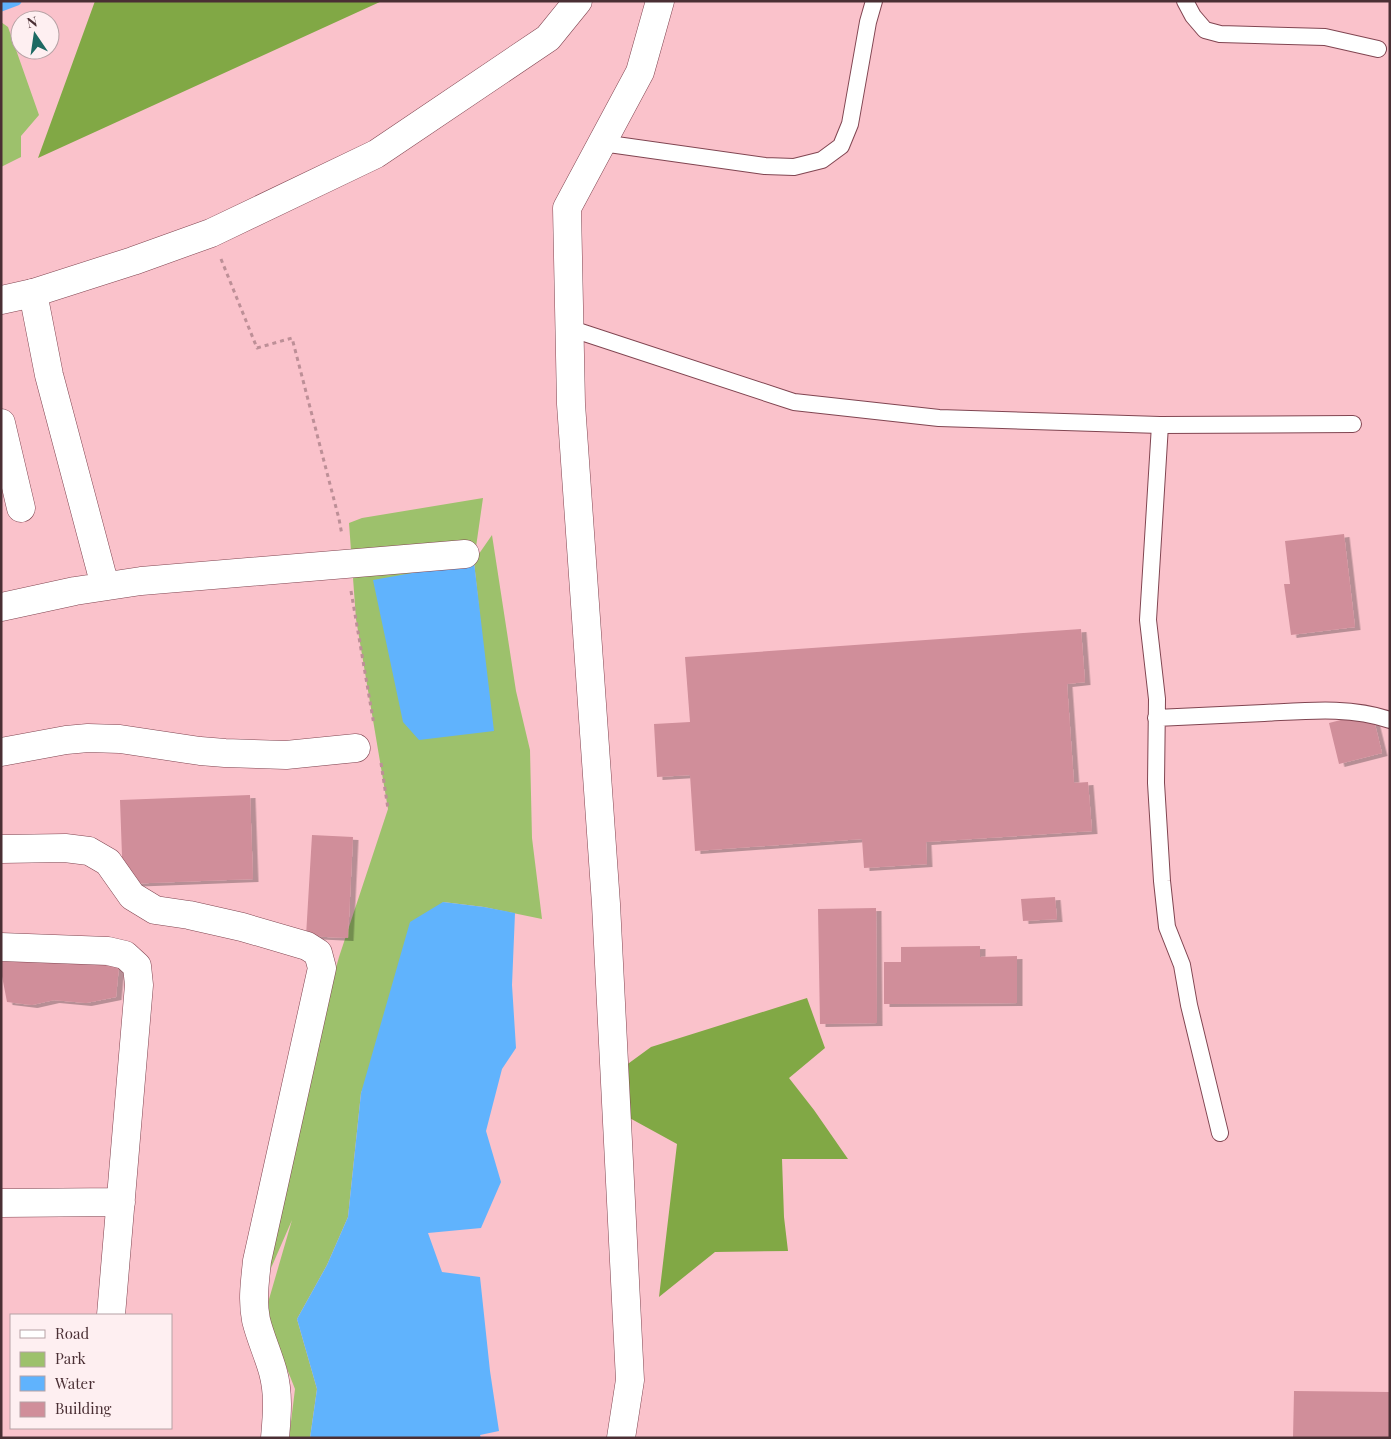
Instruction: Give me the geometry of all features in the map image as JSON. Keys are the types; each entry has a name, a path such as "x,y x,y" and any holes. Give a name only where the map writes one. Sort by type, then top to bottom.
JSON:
{"street":[{"path":"1,300 133,262 211,234 376,154 548,38 578,1"},
{"path":"621,1438 630,1380 606,904 571,404 567,208 640,72 660,1"},
{"path":"34,292 49,375 105,586"},
{"path":"1,423 20,508"},
{"path":"1,607 105,586 141,581 465,554"},
{"path":"1,752 66,740 88,738 120,739 200,751 286,755 366,740"},
{"path":"1,849 65,848 89,850 108,862 132,896 155,910 189,915 242,928 306,946 318,953 322,968 257,1261 254,1296 256,1320 277,1392 275,1438"},
{"path":"1,947 108,951 125,955 137,966 139,985 110,1314"},
{"path":"1,1203 121,1202"}],"lane":[{"path":"602,143 765,166 794,166 822,160 841,146 850,124 868,22 874,1"},
{"path":"1184,1 1193,16 1205,30 1220,34 1325,37 1378,49"},
{"path":"570,328 794,402 939,418 1160,425 1353,424"},
{"path":"1160,425 1148,620 1157,699 1157,793 1162,881 1167,927 1182,965 1189,1004 1220,1133"},
{"path":"1156,718 1308,710 1342,711 1390,720"}],"path":[{"path":"211,234 257,348 292,338 339,519 366,740"},
{"path":"380,761 388,810"}],"green space":[{"path":"95,1 382,1 38,158"},
{"path":"1,22 8,27 10,33 10,60 20,60 39,115 21,136 21,157 1,167"},
{"path":"483,498 474,561 492,535 516,691 530,750 532,838 542,919 484,907 443,902 361,1093 348,1217 327,1265 297,1319 317,1389 310,1438 289,1438 295,1389 265,1313 292,1220 265,1282 297,1104 339,957 388,809 356,619 349,523 362,518","holes":["474,562 483,646 419,740"]},
{"path":"807,998 825,1048 789,1078 848,1159 782,1159 784,1217 788,1251 715,1252 659,1297 677,1144 615,1110 625,1066 651,1047"}],"water":[{"path":"474,562 494,731 419,740 403,722 373,580"},
{"path":"443,902 515,913 512,985 516,1048 502,1069 486,1131 501,1182 481,1228 428,1233 442,1272 480,1277 490,1371 499,1431 480,1435 481,1438 310,1438 317,1389 297,1319 327,1265 348,1217 361,1093 410,922"}],"building":[{"path":"1344,534 1355,627 1291,635 1284,584 1290,584 1285,541"},
{"path":"1081,629 1085,682 1067,684 1074,783 1088,782 1092,831 926,842 927,864 864,868 862,839 695,851 690,775 657,777 654,724 690,722 685,657"},
{"path":"1372,712 1382,753 1339,764 1329,723"},
{"path":"250,795 253,879 123,884 120,800"},
{"path":"312,835 353,837 348,938 306,936"},
{"path":"1055,897 1057,919 1023,921 1021,899"},
{"path":"876,908 877,1023 820,1024 818,909"},
{"path":"980,946 980,957 1017,956 1017,1003 884,1004 884,962 901,962 901,947"},
{"path":"87,955 119,966 116,997 86,1003 54,1000 32,1005 7,1002 1,962 13,960 47,963"},
{"path":"1294,1391 1390,1392 1390,1438 1293,1438"}],"waterway":[{"path":"1,7 17,1"}]}
